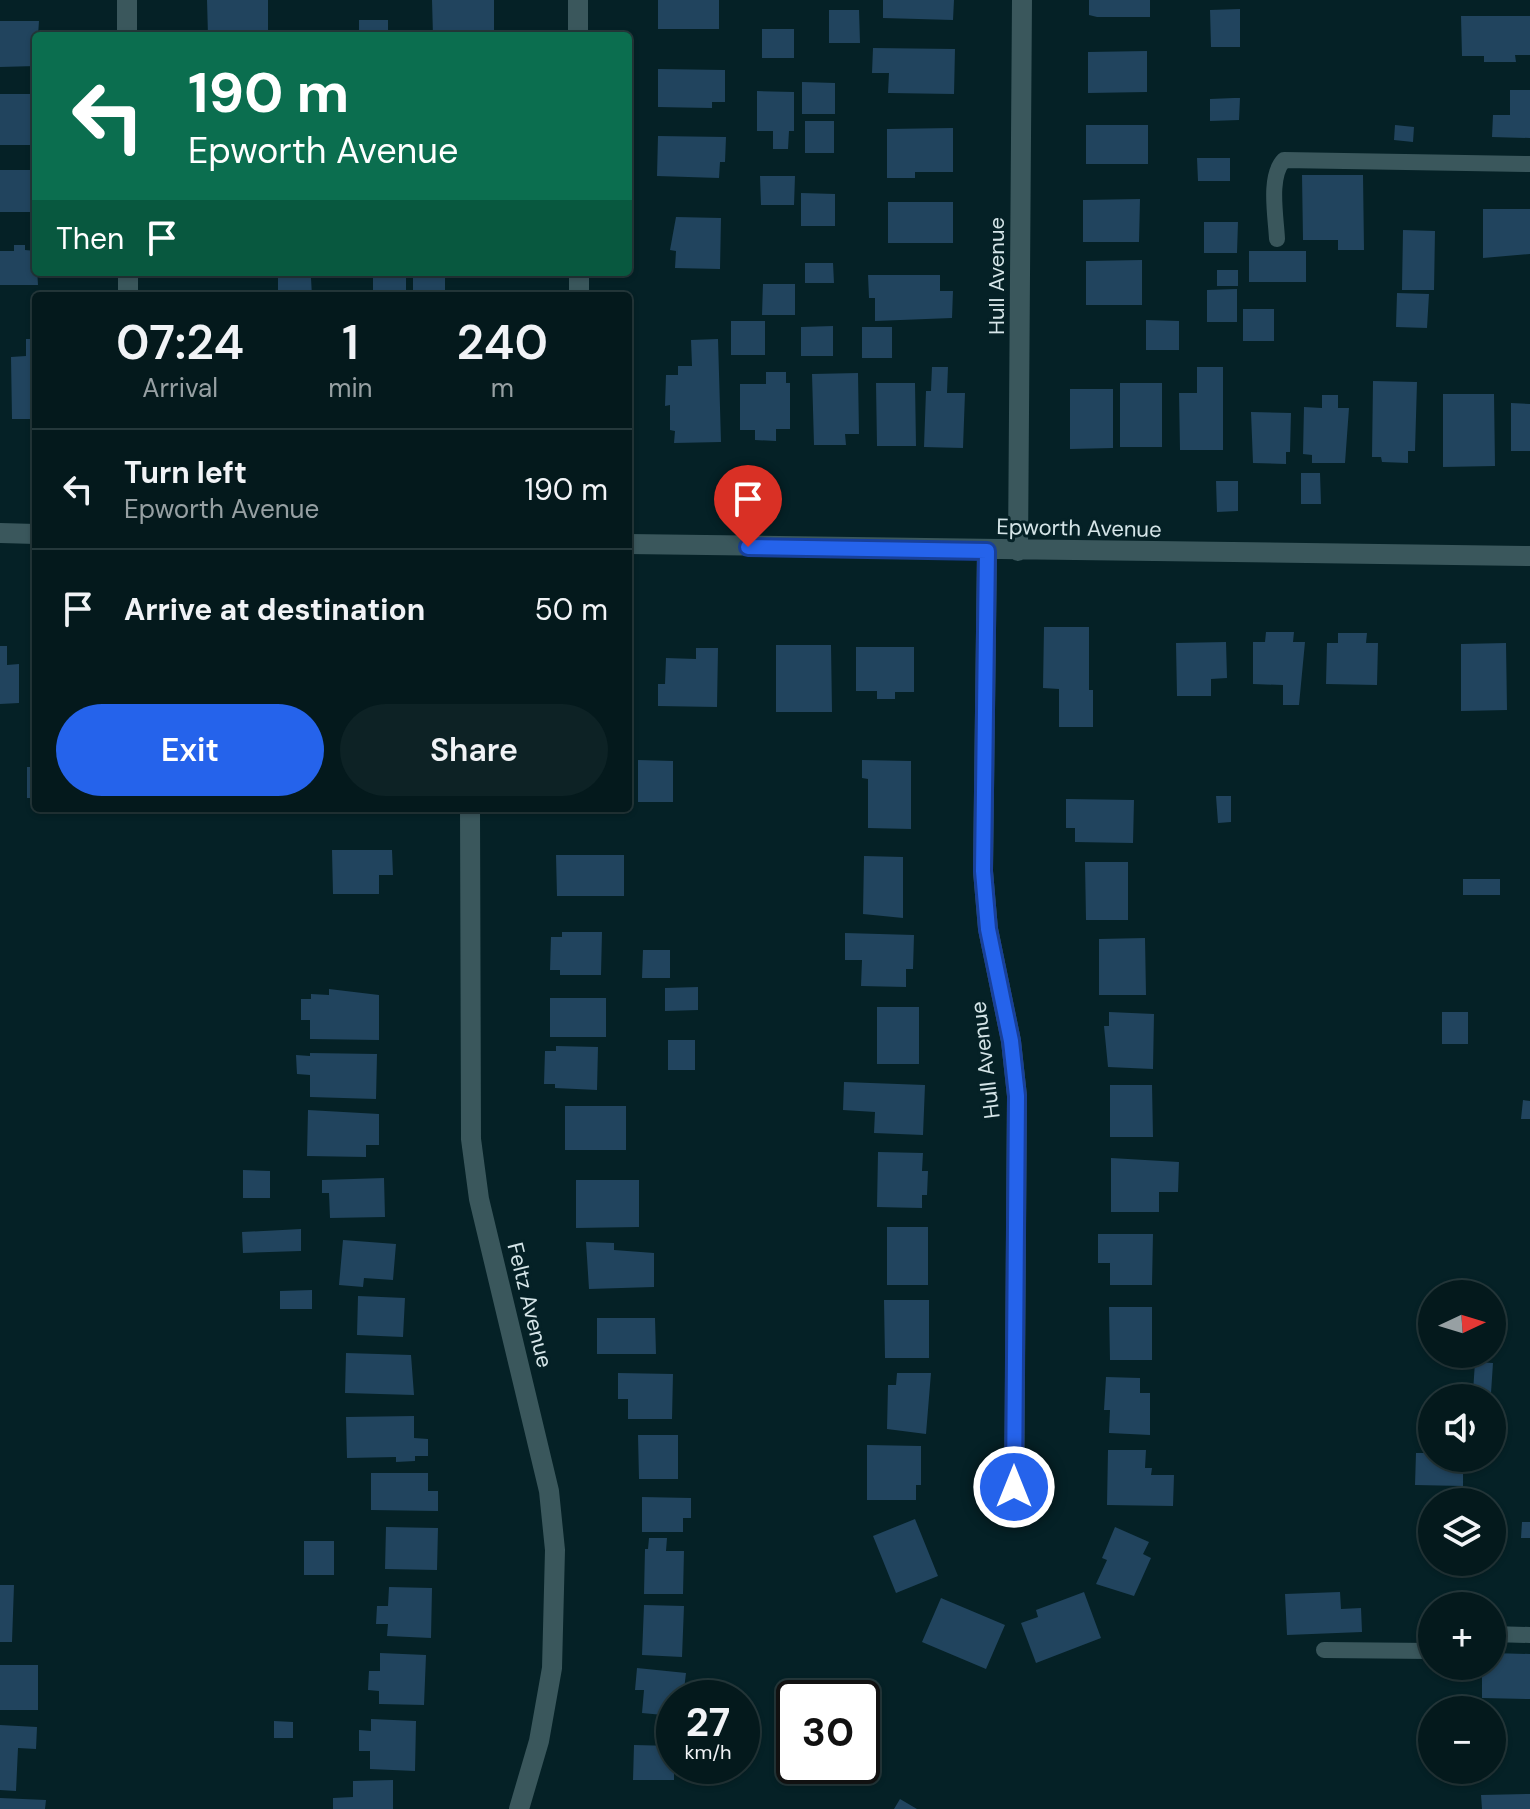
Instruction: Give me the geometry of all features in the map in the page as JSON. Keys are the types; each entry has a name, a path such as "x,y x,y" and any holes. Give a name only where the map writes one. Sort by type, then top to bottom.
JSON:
{"street":[{"path":"127,0 127,32"},
{"path":"578,0 578,32"},
{"name":"Hull Avenue","path":"1018,551 1022,0"},
{"path":"0,533 32,534"},
{"name":"Epworth Avenue","path":"632,544 1530,556"},
{"name":"Hull Avenue","path":"987,551 983,871 988,929 1011,1041 1017,1096 1014,1517"},
{"name":"Feltz Avenue","path":"470,812 471,1139 479,1199 549,1491 555,1550 556,1609 552,1668 539,1741 519,1809"}],"lane":[{"path":"1277,239 1276,176 1278,166 1284,160 1530,164"},
{"path":"1506,1634 1530,1635"},
{"path":"1324,1650 1418,1651"}],"building":[{"path":"207,0 268,0 268,32 208,32"},
{"path":"432,0 494,0 494,32 433,32"},
{"path":"658,0 719,0 719,29 658,29"},
{"path":"883,0 954,0 953,20 883,18"},
{"path":"1089,0 1150,0 1150,17 1089,15"},
{"path":"1240,9 1240,47 1211,47 1210,10"},
{"path":"829,10 859,10 860,43 829,43"},
{"path":"1461,16 1530,16 1530,55 1515,55 1516,62 1484,62 1484,56 1462,56"},
{"path":"359,20 388,20 388,32 359,32"},
{"path":"0,21 39,21 38,32 32,32 32,66 0,67"},
{"path":"762,29 794,29 794,58 762,58"},
{"path":"873,48 955,49 954,94 888,93 889,73 872,73"},
{"path":"1147,51 1147,92 1088,93 1088,52"},
{"path":"658,69 725,70 725,102 712,102 712,108 658,107"},
{"path":"802,82 835,83 835,114 802,114"},
{"path":"1510,90 1530,90 1530,138 1492,137 1493,115 1510,115"},
{"path":"757,91 794,92 794,131 789,131 788,149 773,149 773,131 757,131"},
{"path":"0,94 32,94 32,145 0,145"},
{"path":"1240,98 1239,120 1210,121 1210,99"},
{"path":"805,121 834,121 834,153 805,153"},
{"path":"1086,125 1148,125 1148,164 1086,164"},
{"path":"1395,125 1414,127 1413,142 1394,140"},
{"path":"953,128 953,172 915,172 915,178 887,178 887,129"},
{"path":"658,136 726,137 725,162 720,162 719,178 657,176"},
{"path":"1197,158 1230,158 1230,181 1198,181"},
{"path":"0,170 32,170 32,212 0,212"},
{"path":"1302,175 1363,175 1364,250 1338,250 1338,240 1303,240"},
{"path":"760,176 795,176 794,205 761,205"},
{"path":"801,193 835,194 835,226 801,226"},
{"path":"1140,199 1139,242 1083,242 1083,200"},
{"path":"888,202 953,202 953,243 888,243"},
{"path":"1483,209 1530,209 1530,254 1483,258"},
{"path":"676,217 721,218 720,269 675,268 676,251 670,250"},
{"path":"1204,222 1238,222 1237,253 1204,253"},
{"path":"1403,230 1435,231 1434,290 1402,290"},
{"path":"14,245 25,245 25,250 32,251 32,276 37,276 38,285 0,285 0,251 14,251"},
{"path":"1249,251 1306,251 1306,282 1249,282"},
{"path":"1142,260 1142,305 1086,305 1086,261"},
{"path":"805,263 833,263 834,283 805,283"},
{"path":"1217,270 1238,270 1238,286 1217,286"},
{"path":"868,275 940,275 940,291 953,291 952,318 875,321 875,298 869,298"},
{"path":"373,276 406,276 406,292 373,292"},
{"path":"413,276 445,276 445,292 413,292"},
{"path":"278,278 311,278 312,292 278,292"},
{"path":"763,284 795,284 795,315 762,315"},
{"path":"1237,289 1237,322 1207,322 1207,290"},
{"path":"1397,293 1429,294 1427,328 1396,327"},
{"path":"1243,309 1274,309 1274,341 1243,341"},
{"path":"1146,320 1179,321 1179,350 1146,350"},
{"path":"731,321 765,321 765,355 731,355"},
{"path":"833,326 833,356 801,356 801,327"},
{"path":"862,327 892,327 892,358 862,358"},
{"path":"26,339 32,339 32,419 12,419 11,357 26,356"},
{"path":"718,339 721,442 674,443 675,431 670,430 670,405 665,406 666,375 678,375 678,366 692,366 691,340"},
{"path":"932,367 948,367 947,393 965,393 963,448 924,447 926,391 931,391"},
{"path":"1197,367 1223,367 1223,450 1180,450 1179,393 1197,393"},
{"path":"766,372 786,372 786,383 790,383 790,429 776,429 776,441 755,440 755,430 740,430 740,384 766,384"},
{"path":"858,373 859,434 845,434 846,445 814,445 812,374"},
{"path":"1373,381 1417,382 1415,451 1408,451 1408,463 1382,462 1381,457 1372,457"},
{"path":"876,383 915,383 916,446 877,446"},
{"path":"1120,383 1162,383 1162,447 1120,447"},
{"path":"1070,389 1113,389 1113,448 1070,449"},
{"path":"1443,394 1494,394 1495,466 1443,467"},
{"path":"1322,395 1338,395 1338,408 1349,408 1345,463 1312,463 1312,455 1303,454 1304,407 1322,408"},
{"path":"1511,403 1530,404 1530,451 1511,451"},
{"path":"1251,412 1291,413 1290,452 1286,452 1286,464 1253,463"},
{"path":"1301,473 1320,473 1321,504 1301,504"},
{"path":"1216,481 1238,481 1238,511 1217,512"},
{"path":"1044,627 1089,627 1089,690 1093,690 1093,727 1059,727 1059,689 1043,688"},
{"path":"1266,632 1294,632 1293,642 1305,642 1299,705 1283,705 1283,685 1253,684 1253,642 1265,642"},
{"path":"1338,633 1367,633 1366,643 1378,643 1377,685 1326,684 1327,643 1338,643"},
{"path":"1226,642 1227,678 1211,679 1211,696 1177,696 1176,643"},
{"path":"1506,643 1507,710 1461,711 1461,644"},
{"path":"776,645 831,645 832,712 776,712"},
{"path":"0,646 7,646 7,665 19,664 19,703 0,704"},
{"path":"856,647 914,647 914,692 895,692 895,699 877,699 877,691 856,691"},
{"path":"696,648 718,648 717,707 658,706 658,684 665,684 666,658 696,659"},
{"path":"638,760 673,761 673,802 638,802"},
{"path":"862,760 911,761 911,829 868,828 868,779 862,778"},
{"path":"27,767 32,767 32,798 27,798"},
{"path":"1216,796 1231,796 1231,822 1218,823"},
{"path":"1066,799 1134,800 1133,843 1075,842 1075,828 1066,828"},
{"path":"332,850 392,850 393,875 379,875 379,894 333,894"},
{"path":"556,855 624,855 624,896 557,896"},
{"path":"864,856 903,857 903,918 863,914"},
{"path":"1085,862 1128,862 1128,920 1086,920"},
{"path":"1463,879 1500,879 1500,895 1463,895"},
{"path":"562,932 602,932 601,975 560,975 560,970 550,970 551,937 562,937"},
{"path":"845,933 914,935 913,969 906,969 906,987 861,986 862,960 845,960"},
{"path":"1145,938 1146,995 1099,995 1099,939"},
{"path":"643,950 670,950 670,978 642,978"},
{"path":"698,987 698,1010 665,1011 665,988"},
{"path":"329,989 379,995 379,1040 310,1039 310,1020 301,1020 301,999 311,999 311,994 329,995"},
{"path":"550,998 606,998 606,1037 550,1037"},
{"path":"877,1007 919,1007 919,1064 877,1064"},
{"path":"1109,1012 1154,1014 1153,1069 1108,1067 1104,1026 1109,1026"},
{"path":"1442,1012 1468,1012 1468,1044 1442,1044"},
{"path":"668,1040 695,1040 695,1070 668,1070"},
{"path":"556,1046 598,1047 597,1090 555,1088 555,1084 544,1084 545,1051 556,1051"},
{"path":"310,1053 377,1054 376,1099 310,1097 310,1075 297,1074 296,1055 310,1056"},
{"path":"844,1082 925,1085 923,1135 874,1133 875,1112 843,1110"},
{"path":"1110,1085 1152,1085 1153,1137 1110,1137"},
{"path":"1523,1100 1530,1101 1530,1119 1521,1119"},
{"path":"565,1106 626,1106 626,1150 565,1150"},
{"path":"308,1110 379,1114 379,1145 366,1145 366,1157 307,1156"},
{"path":"878,1152 923,1153 922,1171 928,1171 927,1195 922,1195 922,1208 877,1207"},
{"path":"1111,1158 1179,1162 1178,1192 1159,1192 1159,1212 1111,1212"},
{"path":"243,1170 270,1171 270,1198 243,1198"},
{"path":"384,1178 385,1217 330,1218 329,1193 322,1193 322,1180"},
{"path":"576,1180 639,1180 639,1227 576,1228"},
{"path":"887,1227 928,1227 928,1285 887,1285"},
{"path":"301,1229 301,1251 243,1253 242,1232"},
{"path":"1098,1234 1153,1234 1152,1285 1110,1285 1110,1263 1098,1263"},
{"path":"343,1240 396,1244 393,1280 364,1278 363,1287 339,1285"},
{"path":"586,1242 614,1243 614,1250 654,1253 654,1287 589,1289"},
{"path":"312,1290 312,1309 280,1309 280,1291"},
{"path":"358,1296 405,1298 403,1337 357,1335"},
{"path":"884,1300 929,1300 929,1358 885,1358"},
{"path":"1109,1307 1152,1307 1152,1360 1110,1360"},
{"path":"597,1318 655,1318 656,1354 597,1354"},
{"path":"346,1353 411,1355 414,1395 345,1393"},
{"path":"1475,1368 1493,1368 1492,1384 1474,1384"},
{"path":"618,1373 673,1374 672,1419 628,1419 628,1399 618,1399"},
{"path":"897,1373 931,1373 926,1434 887,1429 888,1385 896,1385"},
{"path":"1106,1377 1140,1378 1140,1393 1150,1393 1150,1435 1109,1433 1110,1410 1104,1410"},
{"path":"414,1416 414,1438 428,1439 428,1456 415,1456 415,1461 396,1462 396,1457 347,1458 346,1417"},
{"path":"638,1435 678,1435 678,1479 639,1479"},
{"path":"867,1445 921,1446 921,1485 916,1485 916,1500 867,1500"},
{"path":"1108,1450 1146,1450 1145,1468 1152,1468 1151,1475 1174,1475 1173,1506 1107,1505"},
{"path":"1416,1453 1418,1472 1463,1472 1463,1486 1415,1485"},
{"path":"371,1473 428,1473 428,1491 438,1491 438,1511 371,1510"},
{"path":"642,1497 691,1498 691,1518 683,1518 683,1532 642,1532"},
{"path":"915,1519 938,1576 896,1593 873,1536"},
{"path":"1522,1522 1530,1522 1530,1538 1521,1538"},
{"path":"386,1527 438,1528 437,1570 385,1569"},
{"path":"1115,1527 1149,1542 1143,1554 1151,1558 1134,1596 1096,1584 1107,1560 1102,1558"},
{"path":"649,1538 667,1538 666,1551 684,1551 683,1594 644,1594 645,1549 648,1549"},
{"path":"304,1541 334,1541 334,1575 304,1575"},
{"path":"0,1585 14,1585 12,1642 0,1642"},
{"path":"389,1587 432,1588 431,1638 387,1636 388,1624 376,1624 377,1606 388,1606"},
{"path":"1084,1592 1101,1638 1036,1663 1021,1623 1038,1617 1036,1610"},
{"path":"1340,1592 1341,1609 1361,1608 1362,1632 1287,1635 1285,1594"},
{"path":"941,1598 1005,1625 986,1669 922,1642"},
{"path":"644,1605 684,1606 682,1657 642,1655"},
{"path":"380,1653 426,1655 424,1705 379,1704 379,1691 368,1690 369,1671 380,1671"},
{"path":"1506,1653 1530,1654 1530,1699 1482,1696 1482,1680 1506,1680"},
{"path":"0,1665 38,1665 38,1710 0,1710"},
{"path":"637,1668 686,1673 685,1680 656,1680 656,1714 642,1713 644,1690 635,1690"},
{"path":"371,1719 416,1721 415,1771 370,1769 370,1751 359,1751 359,1730 371,1731"},
{"path":"274,1721 293,1722 293,1738 274,1738"},
{"path":"0,1725 37,1727 36,1749 18,1748 16,1791 0,1790"},
{"path":"634,1745 656,1746 656,1780 633,1780"},
{"path":"393,1780 393,1809 333,1809 333,1798 353,1797 353,1781"},
{"path":"1530,1794 1530,1809 1482,1809 1481,1795"},
{"path":"0,1798 46,1800 45,1809 0,1809"},
{"path":"900,1799 917,1809 894,1809"}],"route":[{"path":"748,547 987,551 983,871 988,929 1011,1041 1017,1096 1014,1487"}]}
